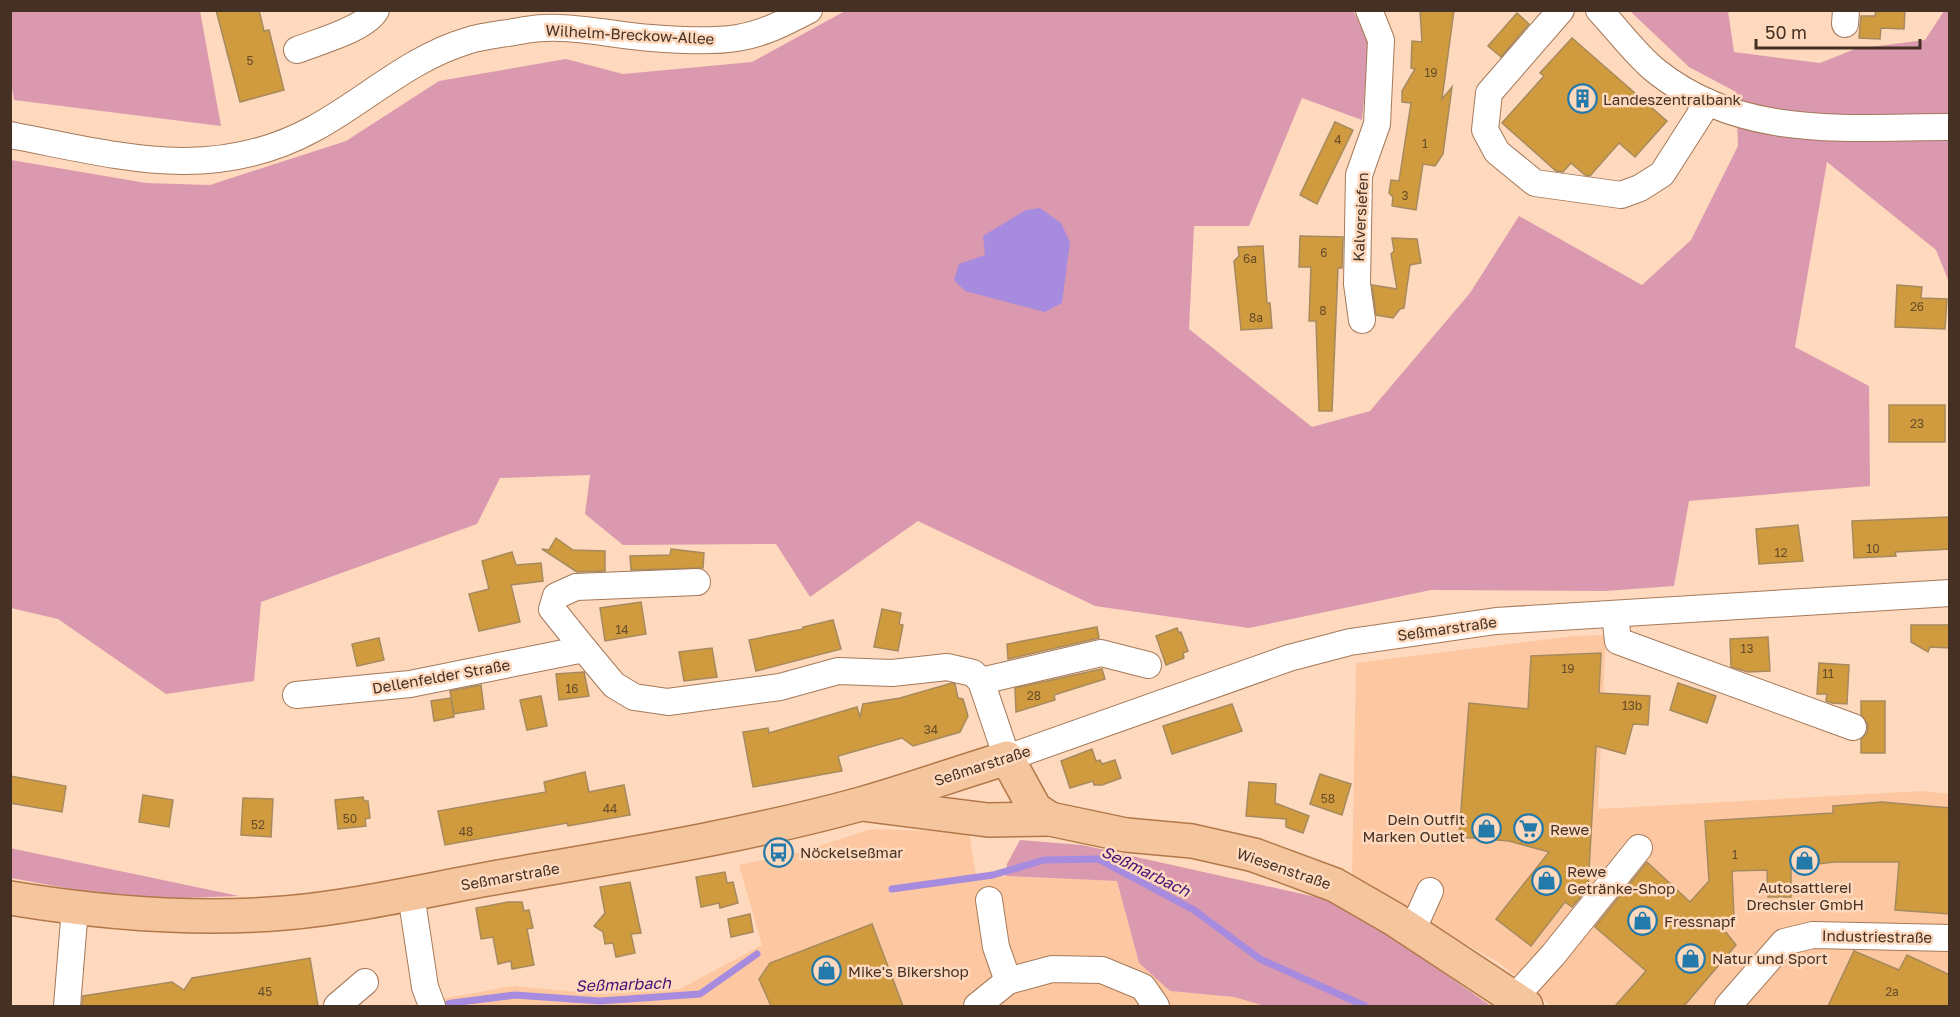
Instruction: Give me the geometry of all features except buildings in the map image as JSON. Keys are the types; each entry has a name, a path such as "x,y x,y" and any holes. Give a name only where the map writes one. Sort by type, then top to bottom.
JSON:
{"main road":[{"name":"Seßmarstraße","path":"10,898 75,908 159,916 284,913 411,894 628,855 861,804 1007,758"},
{"path":"1007,758 1035,809 1050,819"},
{"name":"Wiesenstraße","path":"861,804 988,820 1050,819 1126,835 1192,841 1254,855 1335,885 1412,931 1520,1002"}],"street":[{"path":"297,50 355,27 368,20 376,10"},
{"name":"Wilhelm-Breckow-Allee","path":"10,135 148,160 211,162 272,147 314,128 405,69 467,41 529,30 591,30 652,38 736,38 777,26 809,10"},
{"name":"Kalversiefen","path":"1362,320 1357,284 1359,175 1377,124 1381,40 1369,10"},
{"path":"1561,10 1489,93 1485,130 1497,152 1535,183 1621,195 1640,188 1662,174 1708,102"},
{"path":"1599,10 1655,70 1724,110 1769,123 1835,127 1950,127"},
{"path":"697,582 576,587 556,596 552,609 614,685 634,697 668,702 780,687 838,671 892,673 947,667 973,673 981,681 1007,758"},
{"name":"Seßmarstraße","path":"1007,758 1289,658 1350,642 1496,621 1950,593"},
{"path":"1615,614 1618,641 1853,728"},
{"name":"Dellenfelder Straße","path":"296,695 410,684 584,649"},
{"path":"981,681 1101,653 1148,665"},
{"path":"1520,1002 1553,955 1639,848"},
{"path":"1412,931 1430,891"},
{"path":"411,894 429,997"},
{"path":"989,900 996,947 1008,981"},
{"path":"67,1006 75,908"},
{"name":"Industriestraße","path":"1728,1006 1784,942 1813,935 1950,938"},
{"path":"977,1006 1008,981 1052,969 1102,970 1143,987 1156,1006"},
{"path":"337,1006 365,982"}],"shaded area":[{"path":"10,11 200,11 221,126 14,100 10,74"},
{"path":"845,11 1353,11 1370,40 1362,120 1302,98 1249,226 1194,226 1189,329 1312,427 1370,411 1470,293 1519,216 1642,285 1691,240 1738,146 1736,92 1689,67 1630,11 1728,11 1734,52 1820,63 1855,49 1925,40 1944,11 1949,11 1949,282 1936,250 1827,162 1795,347 1869,386 1870,486 1689,501 1674,586 1605,591 1431,590 1249,628 1095,606 918,521 810,597 776,544 623,545 585,514 590,475 500,478 477,524 261,602 254,681 166,694 58,619 11,608 11,160 146,183 210,185 346,141 439,81 566,59 623,74 752,62"},
{"path":"1040,208 1061,223 1070,242 1062,303 1045,312 965,291 954,280 959,264 985,255 983,236 1026,210"},
{"path":"1606,635 1598,809 1923,791 1949,794 1949,1006 1551,1006 1501,964 1352,880 1356,663 1574,636"},
{"path":"871,829 969,832 976,875 1117,881 1139,963 1170,991 1234,997 1265,1006 413,1006 423,1002 513,986 602,994 680,989 762,945 739,865 801,852"},
{"path":"1020,840 1082,845 1334,901 1353,910 1491,1006 1265,1006 1234,997 1170,991 1139,963 1117,881 1006,876 1007,864"},
{"path":"10,848 239,896 131,900 11,878"}],"waterway":[{"name":"Seßmarbach","path":"892,889 993,875 1044,860 1098,859 1194,910 1260,959 1365,1006"},
{"name":"Seßmarbach","path":"441,1006 515,995 600,1001 700,994 757,954"}],"place":[{"name":"Landeszentralbank","path":"1582,99"},
{"name":"Dein Outfit Marken Outlet","path":"1486,828"},
{"name":"Rewe","path":"1529,829"},
{"name":"Nöckelseßmar","path":"779,852"},
{"name":"Autosattlerei Drechsler GmbH","path":"1805,860"},
{"name":"Rewe Getränke-Shop","path":"1546,880"},
{"name":"Fressnapf","path":"1643,921"},
{"name":"Natur und Sport","path":"1691,958"},
{"name":"Mike's Bikershop","path":"827,971"}]}
